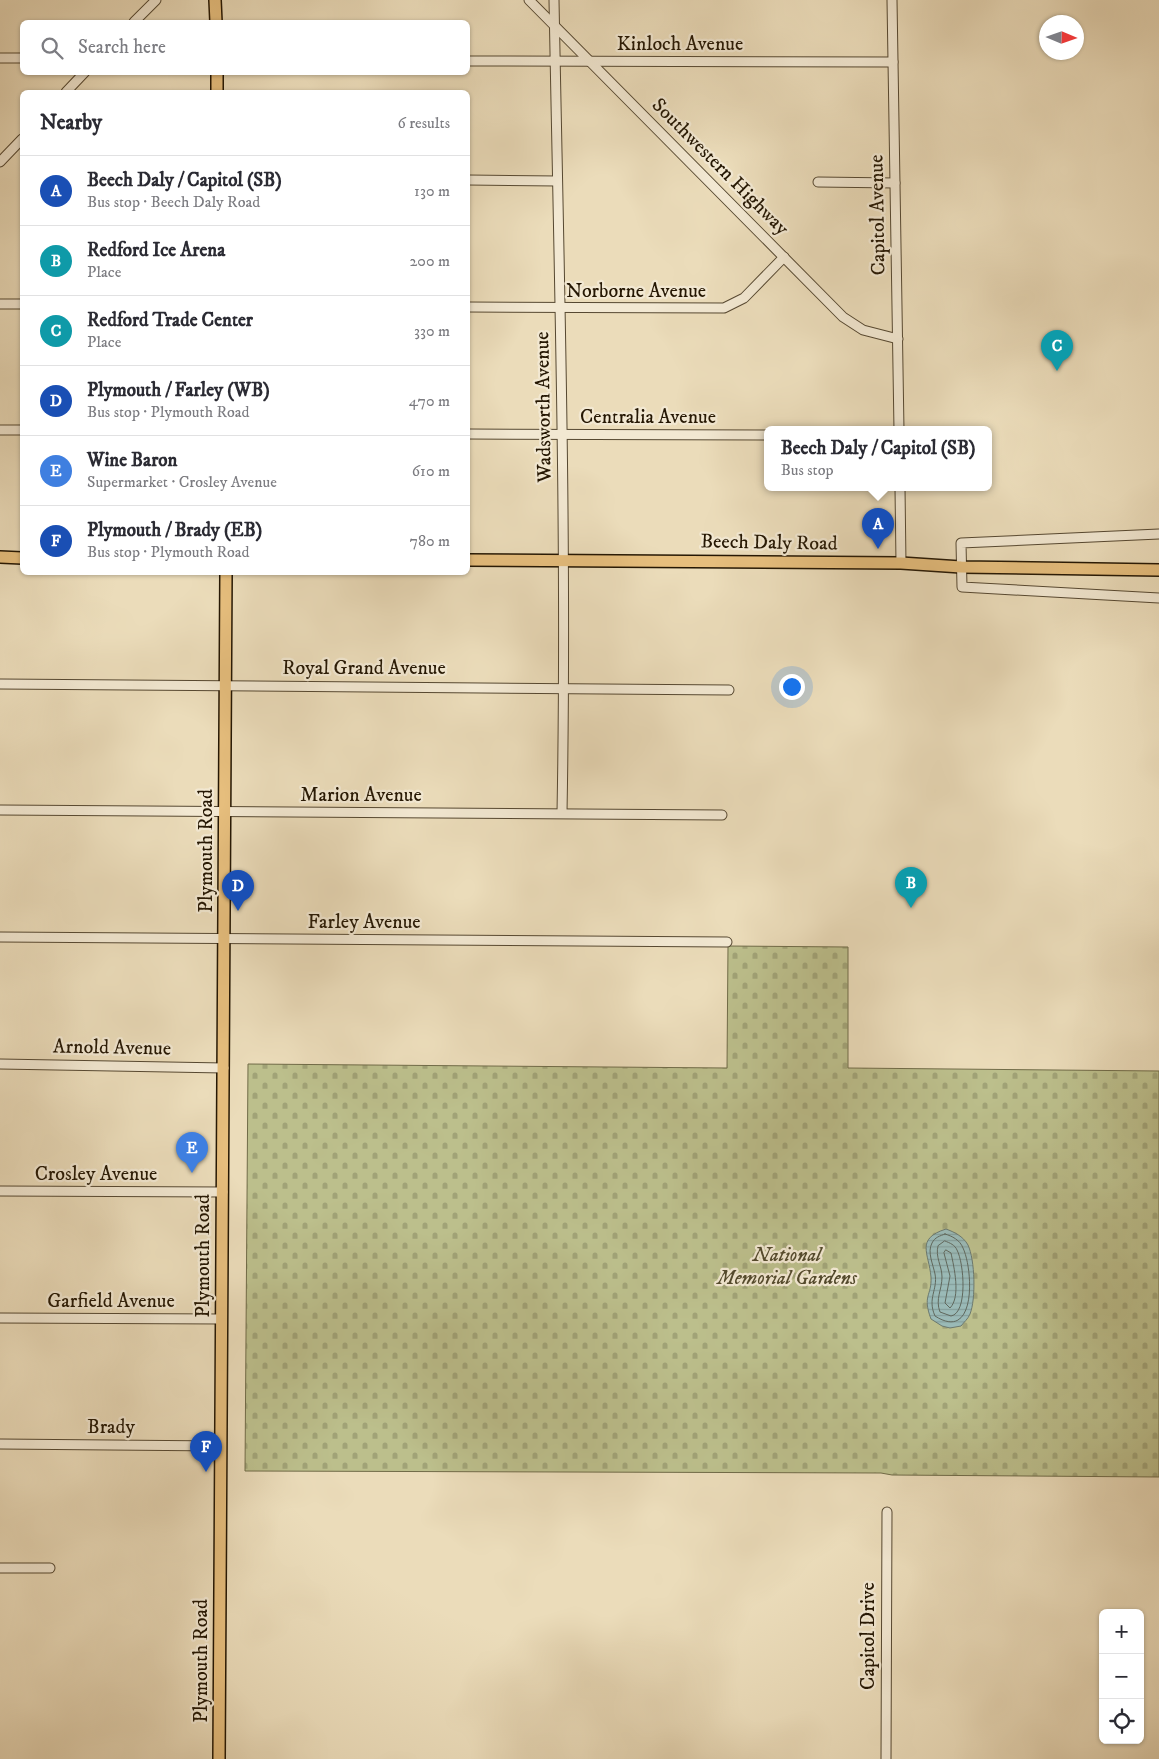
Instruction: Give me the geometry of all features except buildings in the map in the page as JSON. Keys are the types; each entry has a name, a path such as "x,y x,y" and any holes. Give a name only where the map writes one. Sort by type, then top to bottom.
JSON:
{"main road":[{"path":"215,0 216,20"},
{"path":"217,75 218,90"},
{"path":"0,557 20,558"},
{"name":"Beech Daly Road","path":"470,560 901,563 960,567 1159,570"},
{"name":"Plymouth Road","path":"219,1759 226,575"}],"street":[{"path":"136,20 156,0"},
{"name":"Southwestern Highway","path":"530,0 850,323 863,330 898,339"},
{"name":"Wadsworth Avenue","path":"554,0 562,434 564,687 562,813"},
{"name":"Capitol Avenue","path":"892,0 899,426"},
{"path":"0,58 20,58"},
{"name":"Kinloch Avenue","path":"470,61 893,62"},
{"path":"68,90 82,75"},
{"path":"0,162 20,140"},
{"path":"470,180 557,181"},
{"path":"818,182 895,182"},
{"name":"Norborne Avenue","path":"470,307 724,308 744,298 784,257"},
{"path":"0,304 20,304"},
{"path":"0,430 20,430"},
{"name":"Centralia Avenue","path":"470,434 764,435"},
{"path":"900,491 901,563"},
{"path":"1159,534 960,543 962,588 1159,598"},
{"name":"Royal Grand Avenue","path":"0,684 564,687 729,690"},
{"name":"Marion Avenue","path":"0,810 722,815"},
{"name":"Farley Avenue","path":"0,937 727,942"},
{"name":"Arnold Avenue","path":"0,1064 224,1068"},
{"name":"Crosley Avenue","path":"0,1191 223,1192"},
{"name":"Garfield Avenue","path":"0,1318 222,1319"},
{"name":"Brady","path":"0,1444 221,1446"},
{"name":"Capitol Drive","path":"886,1759 887,1512"},
{"path":"0,1568 50,1568"}],"green space":[{"name":"National Memorial Gardens","path":"728,946 848,947 848,1068 1159,1071 1159,1477 892,1475 881,1473 245,1471 248,1064 727,1068"}],"water":[{"path":"946,1229 961,1237 968,1245 974,1280 972,1307 969,1316 961,1326 950,1328 942,1326 931,1319 927,1305 931,1277 926,1248 927,1242 930,1237"}],"place":[{"name":"Redford Trade Center","path":"1057,371"},
{"name":"Beech Daly / Capitol (SB)","path":"878,549"},
{"name":"Redford Ice Arena","path":"911,908"},
{"name":"Plymouth / Farley (WB)","path":"238,911"},
{"name":"Wine Baron","path":"192,1173"},
{"name":"Plymouth / Brady (EB)","path":"206,1472"}]}
